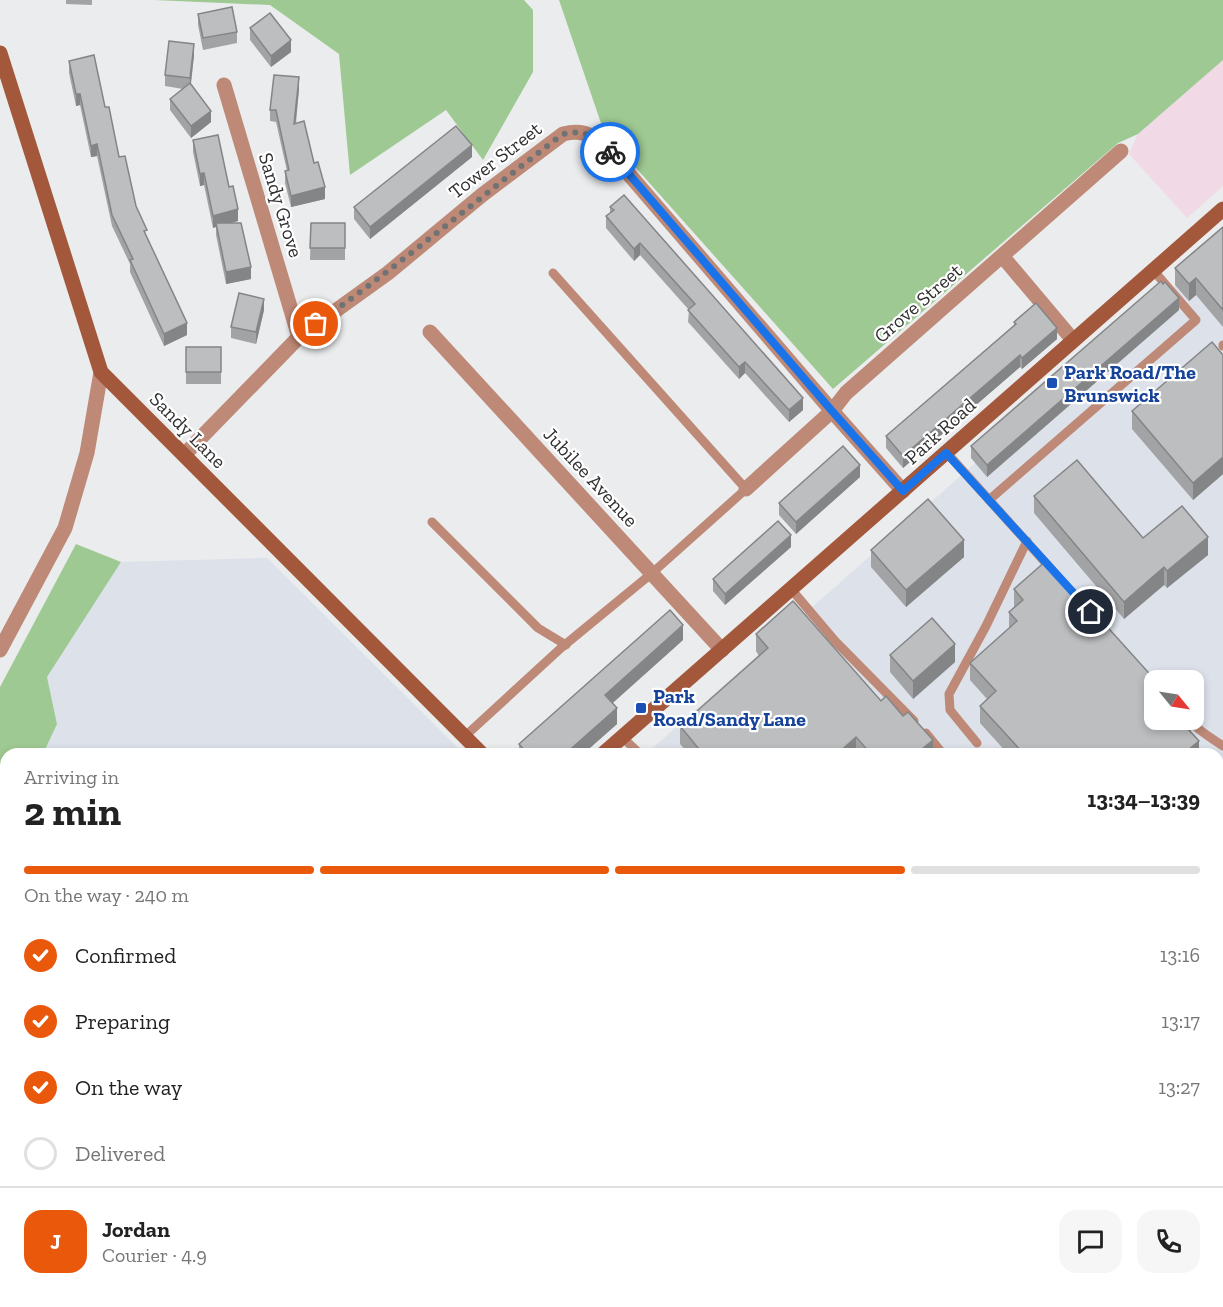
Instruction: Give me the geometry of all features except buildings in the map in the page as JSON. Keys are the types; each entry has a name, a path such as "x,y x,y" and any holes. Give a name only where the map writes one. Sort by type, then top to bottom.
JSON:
{"main road":[{"name":"Sandy Lane","path":"0,53 101,372 475,748"},
{"name":"Park Road","path":"609,748 1223,209"}],"street":[{"name":"Sandy Grove","path":"224,85 299,337"},
{"name":"Tower Street","path":"184,455 299,337 388,273 482,195 563,134 579,132 589,133 603,144 903,491"},
{"name":"Grove Street","path":"746,489 832,411 846,393 1121,151"},
{"path":"1003,257 1073,340"},
{"name":"Jubilee Avenue","path":"430,332 722,650"},
{"path":"0,650 65,528 87,453 101,372"}],"lane":[{"path":"989,501 1196,320 1153,270"},
{"path":"463,738 746,489 553,273"},
{"path":"946,453 1059,577"},
{"path":"432,522 538,628 566,645"},
{"path":"977,743 950,710 949,694 986,626 1027,542"},
{"path":"791,589 835,640 938,748"},
{"path":"1197,730 1223,746"},
{"path":"622,736 633,748"}],"shaded area":[{"path":"1223,60 1223,186 1187,218 1129,154 1138,134"},
{"path":"1223,244 1223,748 653,748"},
{"path":"267,558 458,748 46,748 57,724 47,677 121,562"}],"green space":[{"path":"154,0 524,0 533,10 533,72 483,160 446,110 350,175 339,54 270,5"},
{"path":"559,0 1223,0 1223,60 1138,134 1118,143 833,389 604,132"},
{"path":"76,544 121,562 47,677 57,724 46,748 0,748 0,687"}],"way so far":[{"path":"316,324 388,273 482,195 563,134 589,133 610,152"}],"place":[{"name":"Park Road/The Brunswick","path":"1052,383"},
{"name":"Park Road/Sandy Lane","path":"641,708"}],"route":[{"path":"610,152 903,491 946,453 1091,612"}]}
